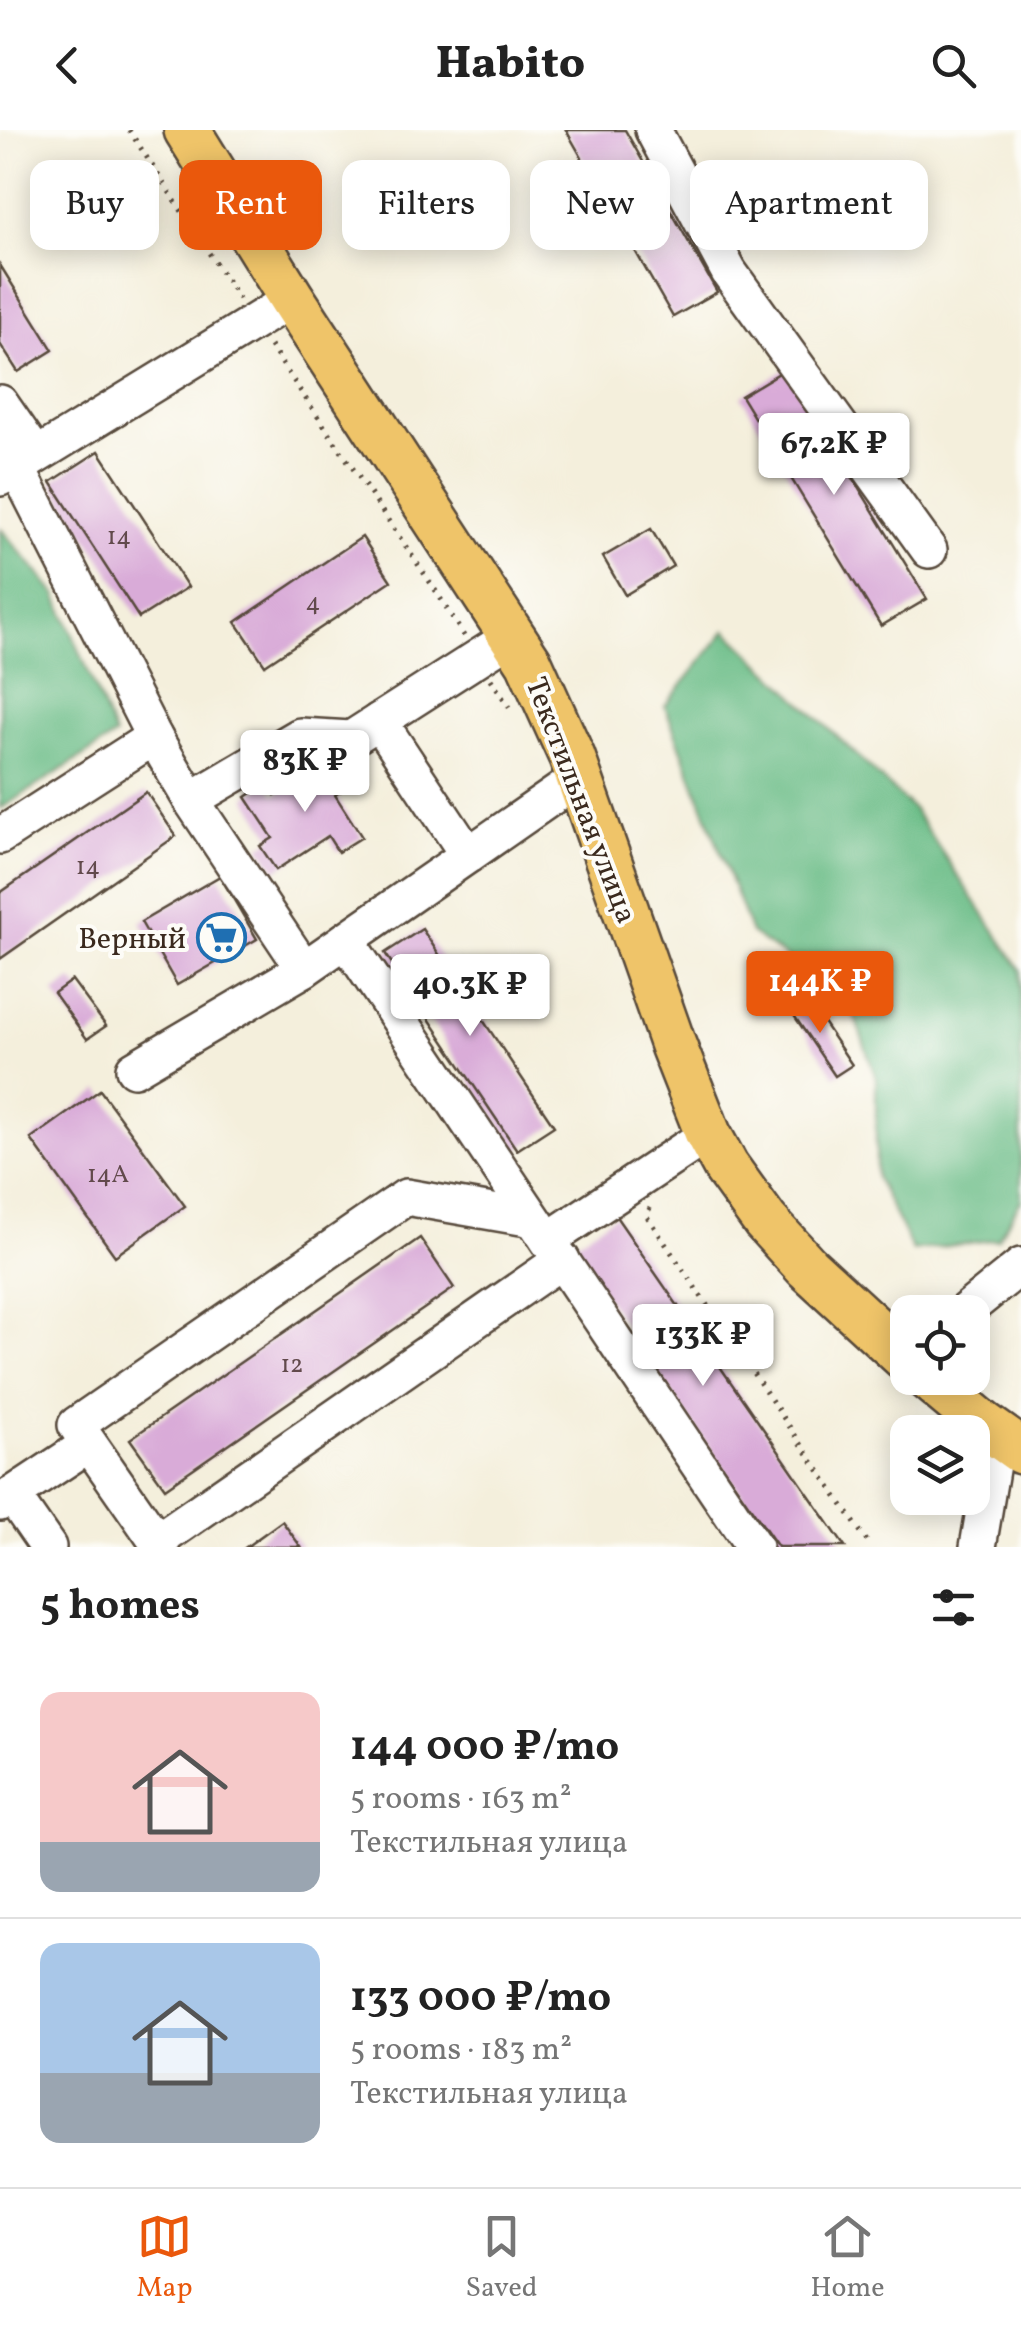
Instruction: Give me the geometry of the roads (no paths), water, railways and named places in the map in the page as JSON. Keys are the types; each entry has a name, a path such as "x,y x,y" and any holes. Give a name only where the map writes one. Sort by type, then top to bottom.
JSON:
{"main road":[{"name":"Текстильная улица","path":"187,130 292,299 529,662 579,778 673,1045 708,1134 726,1167 806,1267 890,1344"},
{"path":"950,1395 1009,1442"}],"street":[{"path":"652,130 729,272 929,550"},
{"path":"13,461 292,299"},
{"path":"0,403 13,461 154,737 304,969"},
{"path":"192,800 300,736 351,739 512,636"},
{"path":"379,721 468,856"},
{"path":"0,836 154,737"},
{"path":"134,1069 304,969 579,778"},
{"path":"346,940 754,1547"},
{"path":"548,1240 406,1197 76,1425 159,1544 548,1240 708,1134"},
{"path":"985,1295 1021,1266"},
{"path":"978,1547 1009,1442"},
{"path":"48,1547 6,1499 90,1444"}],"place":[{"name":"Верный","path":"221,938"}]}
